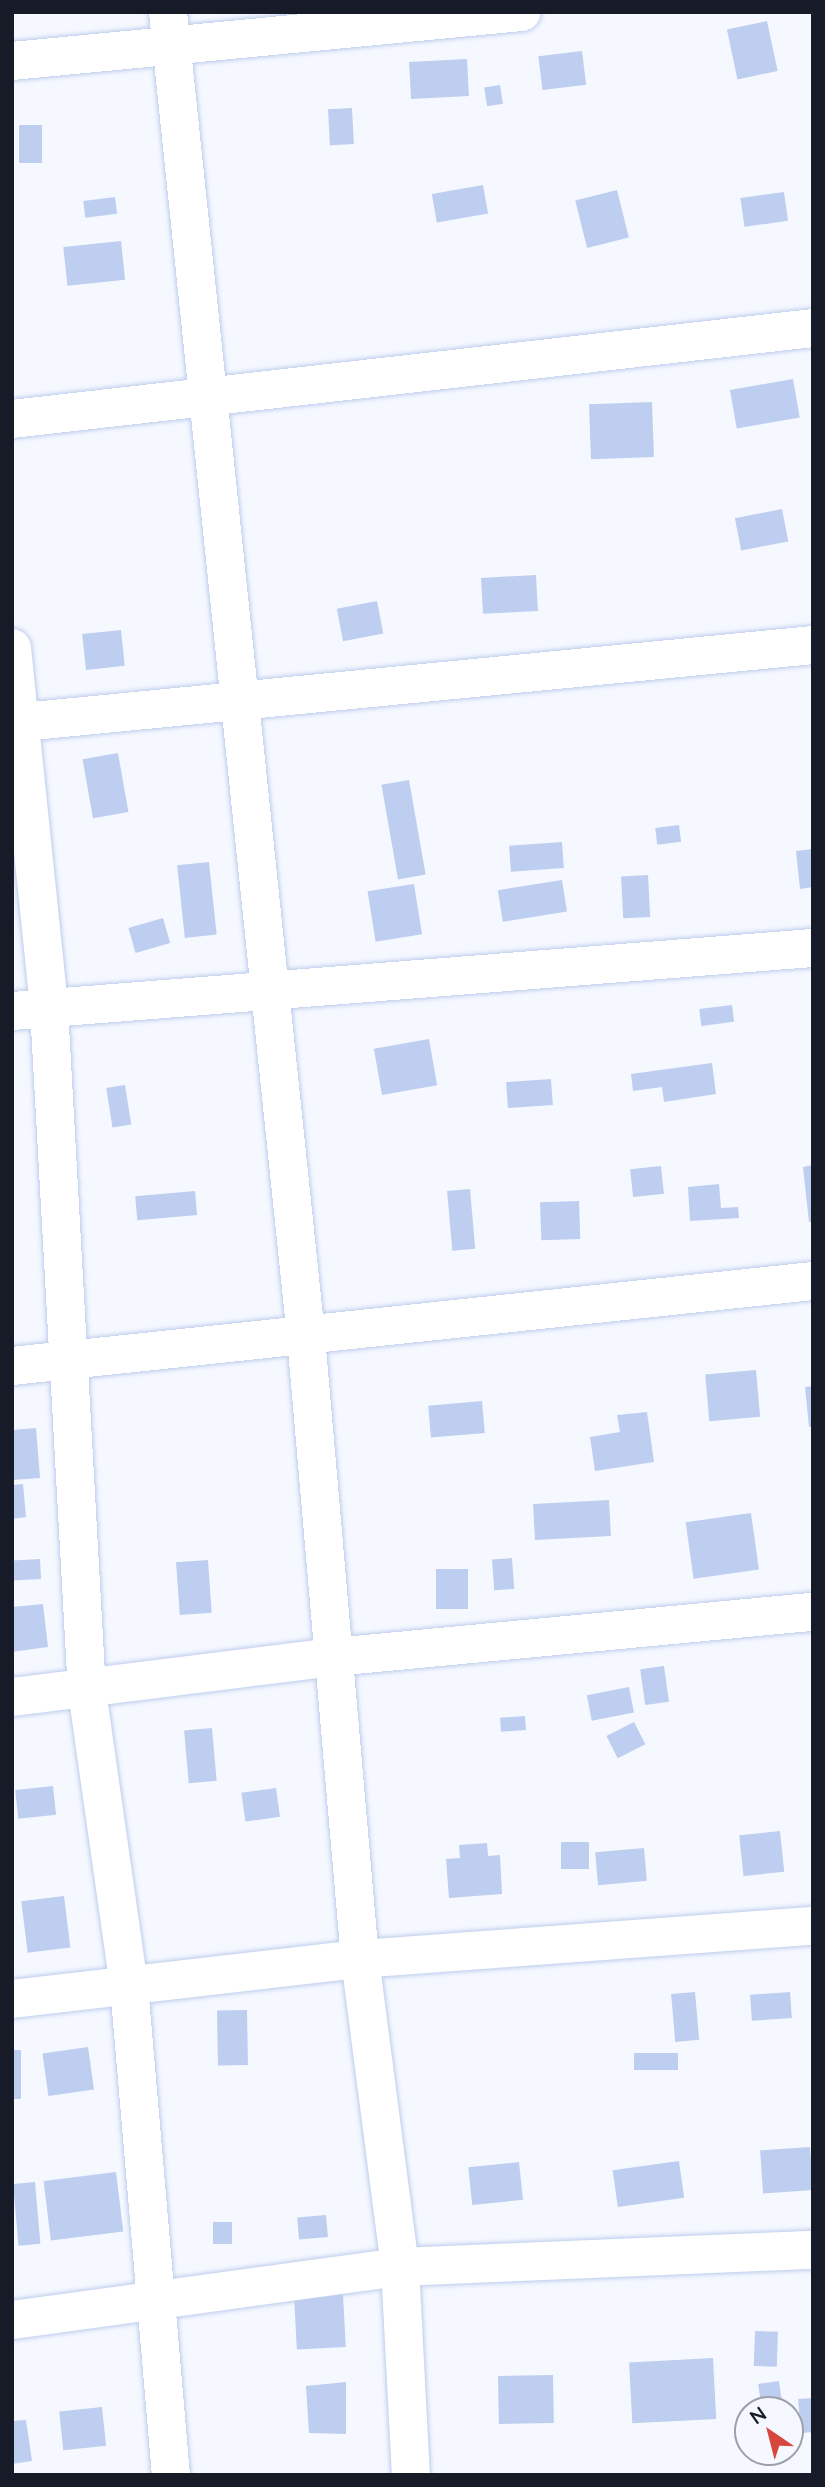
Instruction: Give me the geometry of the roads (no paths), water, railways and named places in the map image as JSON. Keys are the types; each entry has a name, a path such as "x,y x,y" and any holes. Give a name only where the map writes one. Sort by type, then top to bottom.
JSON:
{"street":[{"path":"12,61 169,30 522,12"},
{"path":"169,30 306,1337 360,1959 400,2267 411,2475"},
{"path":"12,419 813,328"},
{"path":"15,723 240,704 813,645"},
{"path":"12,648 30,1010 67,1360 87,1691 129,1986 172,2475"},
{"path":"30,1010 813,948"},
{"path":"12,1366 306,1337 813,1281"},
{"path":"12,1697 87,1691 334,1657 813,1612"},
{"path":"12,1999 360,1959 813,1926"},
{"path":"12,2320 400,2267 813,2250"}]}
